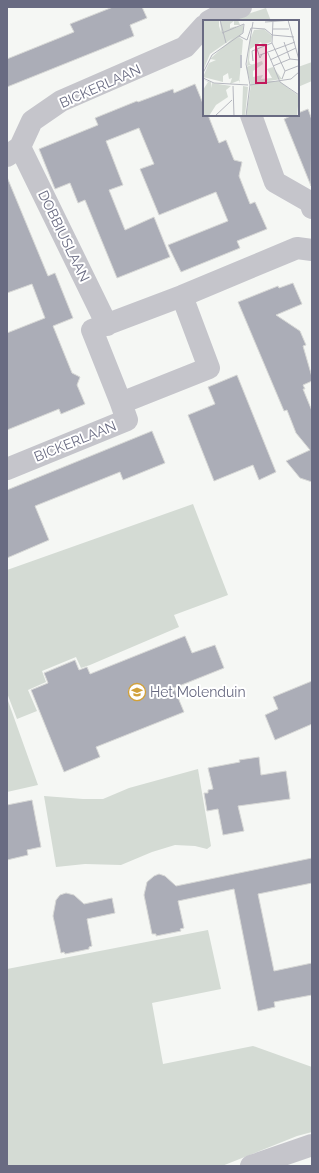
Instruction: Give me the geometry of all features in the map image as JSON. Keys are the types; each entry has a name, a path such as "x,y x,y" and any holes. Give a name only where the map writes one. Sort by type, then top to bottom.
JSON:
{"street":[{"path":"211,20 227,11 241,7"},
{"name":"BICKERLAAN","path":"14,151 32,121 61,101 185,47 203,27"},
{"path":"251,116 274,182 310,202 312,208"},
{"name":"DOBBIUSLAAN","path":"14,151 108,325"},
{"path":"182,296 209,368 121,403 92,330 182,296 297,248 312,250"},
{"name":"BICKERLAAN","path":"7,469 127,420 121,403"},
{"path":"251,1166 312,1145"}],"shaded area":[{"path":"266,8 271,20 230,20"},
{"path":"312,62 312,81 299,87 299,67"},
{"path":"193,504 228,595 174,615 179,627 90,665 81,668 76,657 42,671 46,682 28,690 37,711 17,719 7,693 7,570"},
{"path":"7,698 38,785 7,792"},
{"path":"198,769 211,846 207,849 195,846 175,845 152,852 121,865 85,864 56,867 44,796 103,799 129,788"},
{"path":"208,930 221,989 152,1003 163,1064 253,1046 312,1067 312,1132 297,1136 222,1166 7,1166 7,969"}],"building":[{"path":"113,7 142,7 147,18 130,25 134,36 7,87 7,59 74,32 70,24"},
{"path":"195,84 203,104 203,116 208,116 219,143 226,140 234,160 242,162 239,176 250,204 255,202 267,229 237,241 240,248 181,272 168,245 228,221 216,192 159,215 140,169 154,164 139,128 106,141 123,185 109,190 125,230 154,217 170,257 117,278 85,200 78,203 70,183 55,189 39,149 98,125 95,118 137,101 138,102 173,89 174,93"},
{"path":"308,109 312,120 311,186 284,119 291,116 299,116 299,113"},
{"path":"7,177 48,276 55,273 73,318 53,326 72,373 80,377 77,385 85,404 61,414 59,409 7,430 7,333 45,318 32,284 7,293"},
{"path":"293,283 302,304 276,315 300,331 306,345 303,346 312,381 303,385 305,389 303,389 312,411 312,482 300,478 286,461 310,450 296,433 287,410 284,411 238,302 278,286 279,288"},
{"path":"237,375 276,472 259,480 253,465 214,481 188,415 215,404 208,387"},
{"path":"152,431 165,463 123,480 120,472 35,506 49,540 7,558 7,490"},
{"path":"185,636 192,653 215,645 224,668 174,688 184,712 96,747 100,757 64,772 31,690 48,683 44,673 75,660 79,670 87,667 90,674"},
{"path":"312,681 312,724 275,740 265,715 278,709 273,697"},
{"path":"259,757 261,775 286,771 290,799 238,806 244,831 223,835 218,809 207,811 204,793 208,793 208,790 213,789 208,768 240,762 239,760"},
{"path":"32,800 41,847 27,850 28,855 7,860 7,805"},
{"path":"312,858 312,883 258,894 274,971 312,963 312,995 274,1002 275,1007 258,1011 234,889 178,901 184,928 180,929 181,931 156,936 156,934 152,934 144,895 147,882 154,876 159,874 165,876 176,886"},
{"path":"66,893 74,895 84,904 112,898 115,913 87,919 92,946 89,947 89,949 65,954 64,952 61,953 53,916 56,900 60,895"}],"place":[{"name":"Het Molenduin","path":"137,692"}]}
